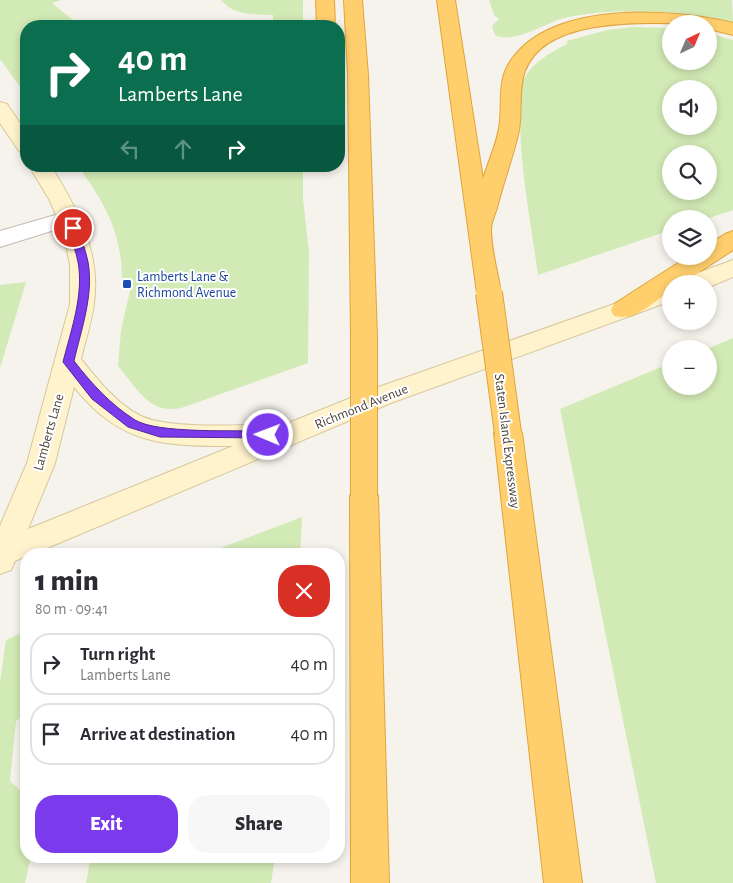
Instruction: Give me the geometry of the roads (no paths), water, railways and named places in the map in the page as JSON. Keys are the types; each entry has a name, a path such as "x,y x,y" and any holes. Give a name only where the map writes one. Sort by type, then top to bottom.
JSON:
{"highway":[{"path":"325,0 326,20"},
{"path":"353,0 359,120 364,337 364,496 370,883"},
{"name":"Staten Island Expressway","path":"446,0 508,433 563,883"},
{"path":"479,230 510,125 511,87 514,75 518,64 532,46 570,27 625,18 684,19 733,29"},
{"path":"345,84 359,120"},
{"path":"717,249 733,239"},
{"path":"623,310 693,265"}],"main road":[{"path":"0,108 20,138"},
{"name":"Lamberts Lane","path":"1,556 41,463 82,304 83,262 69,218 43,172"},
{"path":"715,275 733,268"},
{"name":"Richmond Avenue","path":"20,548 382,396 662,295"},
{"path":"68,362 96,396 112,411 137,425 160,432 288,436"},
{"name":"Richmond Avenue","path":"1,556 20,548"}],"street":[{"path":"0,239 69,218"}],"place":[{"name":"Lamberts Lane & Richmond Avenue","path":"127,284"}]}
